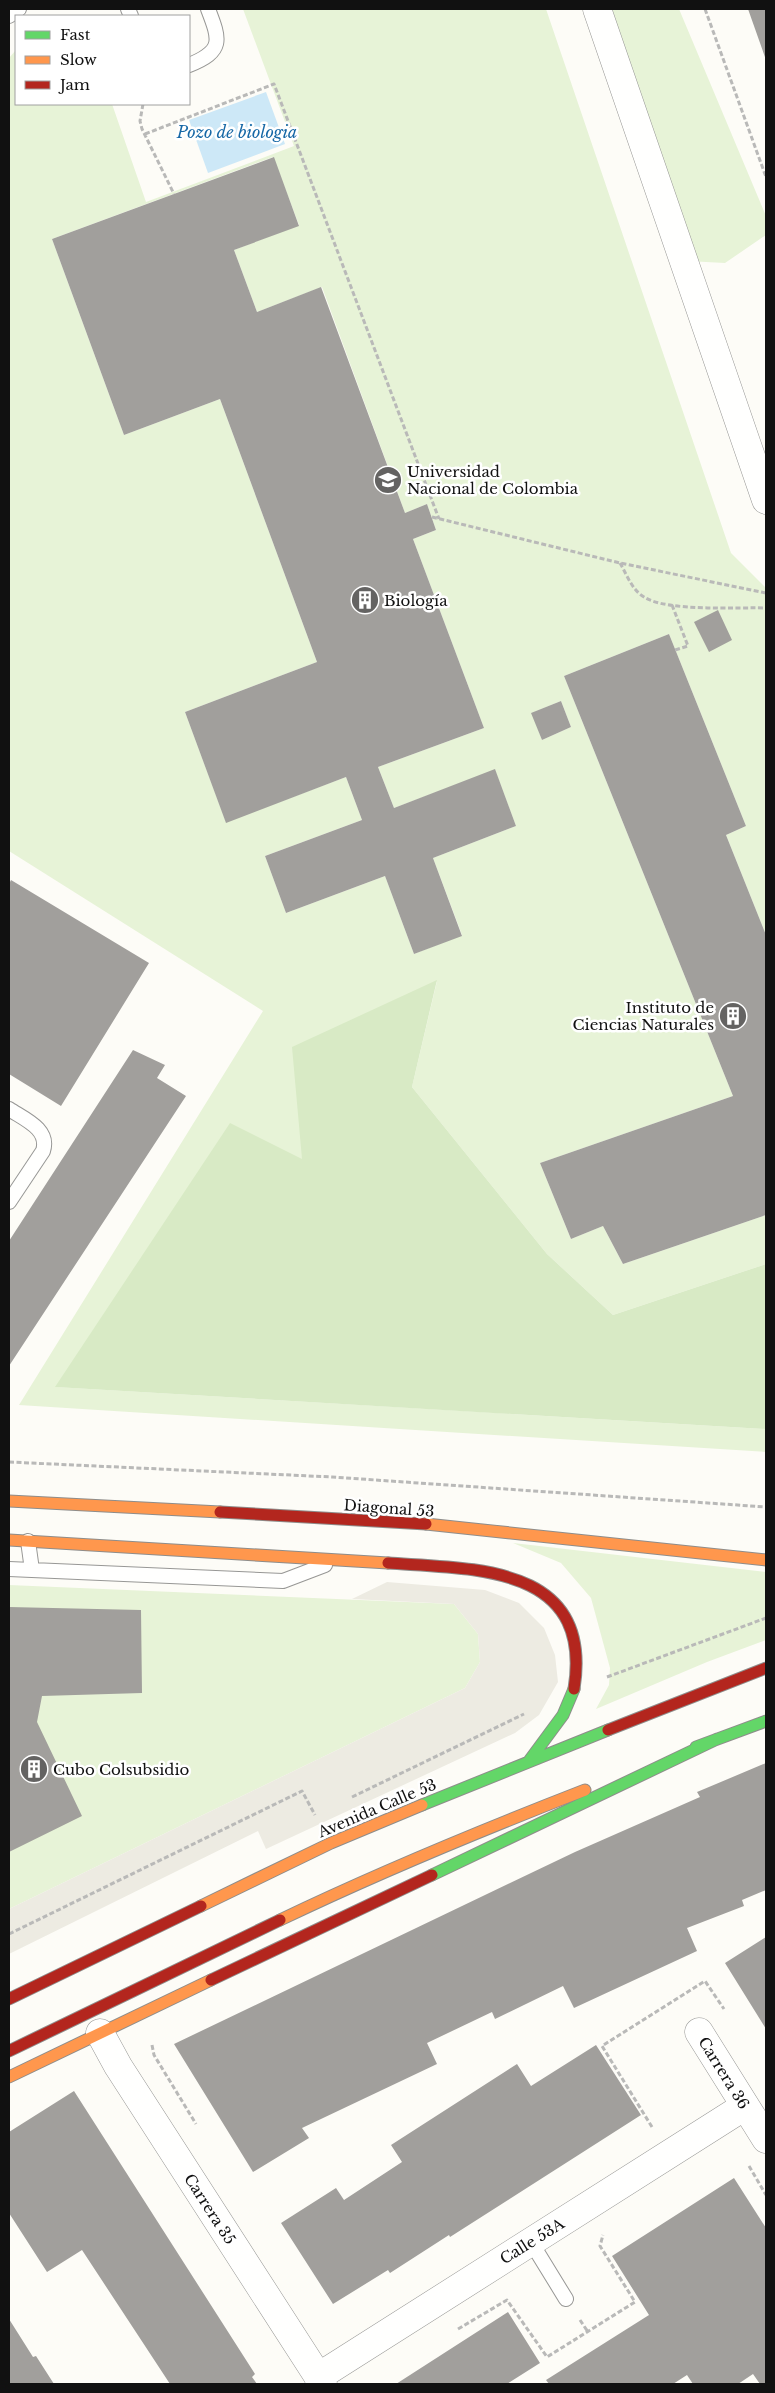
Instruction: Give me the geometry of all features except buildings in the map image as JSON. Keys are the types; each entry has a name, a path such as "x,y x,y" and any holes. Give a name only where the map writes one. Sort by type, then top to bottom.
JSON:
{"main road":[{"name":"Diagonal 53","path":"9,1501 414,1523 766,1560"},
{"path":"9,1540 481,1569 522,1580 554,1603 570,1627 578,1656 575,1689 566,1710 529,1760"},
{"name":"Avenida Calle 53","path":"9,1999 331,1843 529,1760 766,1668"},
{"path":"9,2051 353,1885 476,1832 766,1721"},
{"path":"9,2077 717,1739"}],"street":[{"path":"597,9 766,500"},
{"name":"Carrera 36","path":"698,2032 766,2139"},
{"name":"Carrera 35","path":"100,2033 118,2066 321,2381"},
{"name":"Calle 53A","path":"321,2381 531,2242 745,2106"}],"lane":[{"path":"9,16 19,9"},
{"path":"190,65 213,52 218,42 208,9"},
{"path":"9,1109 38,1129 44,1136 45,1143 43,1151 9,1202"},
{"path":"28,1541 32,1570"},
{"path":"178,1577 181,1550"},
{"path":"9,1569 283,1582 340,1560"},
{"path":"531,2242 566,2299"}],"path":[{"path":"705,9 766,177"},
{"path":"144,134 274,84 439,519"},
{"path":"143,105 140,121 144,134 174,194"},
{"path":"432,517 620,563 766,594"},
{"path":"620,563 634,589 643,597 655,603 766,608"},
{"path":"672,605 688,646 675,650"},
{"path":"9,1462 332,1477 766,1507"},
{"path":"9,1934 302,1791 314,1815"},
{"path":"644,2132 652,2128 602,2046 706,1981 726,2012"},
{"path":"154,2037 152,2042 154,2055 199,2128"}],"green space":[{"path":"243,9 546,9 731,553 766,588 766,935 726,835 746,826 669,634 564,676 733,1096 540,1163 571,1239 603,1226 623,1264 766,1215 766,1264 613,1315 547,1254 412,1087 437,981 302,1159 56,1387 766,1429 766,1452 19,1405 263,1011 9,851 9,58 15,51 15,105 112,105 146,202 294,146","holes":["273,157 299,225 234,250 257,312 322,287 405,513 427,504 436,530 413,539 484,728 378,767 394,808 495,770 516,826 433,858 462,935 414,954 385,876 286,913 265,856 362,820 346,777 226,822 185,712 317,662 220,399 124,435 52,239","561,701 571,727 542,740 532,713"]},
{"path":"598,9 679,9 766,216 766,235 725,263 687,261"},
{"path":"437,980 412,1087 547,1254 613,1315 766,1264 766,1429 55,1387 230,1123 302,1159 292,1047"},
{"path":"513,1543 766,1572 766,1640 707,1662 596,1709 609,1685 610,1668 591,1598 561,1563"},
{"path":"9,1585 454,1604 478,1634 480,1662 465,1688 9,1909"}],"shaded area":[{"path":"387,1582 485,1590 519,1603 544,1628 555,1655 558,1682 539,1715 515,1733 266,1849 258,1831 9,1954 9,1909 465,1688 480,1662 478,1634 454,1604 352,1599"}],"water":[{"name":"Pozo de biologia","path":"266,92 285,144 208,173 189,120"}],"traffic: fast":[{"path":"529,1761 563,1715 574,1689"},
{"path":"696,1747 766,1721"},
{"path":"422,1805 608,1730"},
{"path":"432,1875 717,1739"}],"traffic: slow":[{"path":"9,1501 220,1512"},
{"path":"426,1524 766,1560"},
{"path":"9,1540 388,1563"},
{"path":"280,1920 431,1852 585,1790"},
{"path":"201,1906 331,1843 422,1805"},
{"path":"9,2077 211,1980"}],"traffic: jam":[{"path":"220,1512 426,1524"},
{"path":"388,1563 456,1568 489,1573 520,1581 546,1596 565,1617 575,1648 574,1689"},
{"path":"608,1730 766,1668"},
{"path":"211,1980 432,1875"},
{"path":"9,1999 201,1906"},
{"path":"9,2051 280,1920"}],"place":[{"name":"Universidad Nacional de Colombia","path":"388,480"},
{"name":"Biología","path":"365,600"},
{"name":"Instituto de Ciencias Naturales","path":"733,1016"},
{"name":"Cubo Colsubsidio","path":"34,1769"}]}
